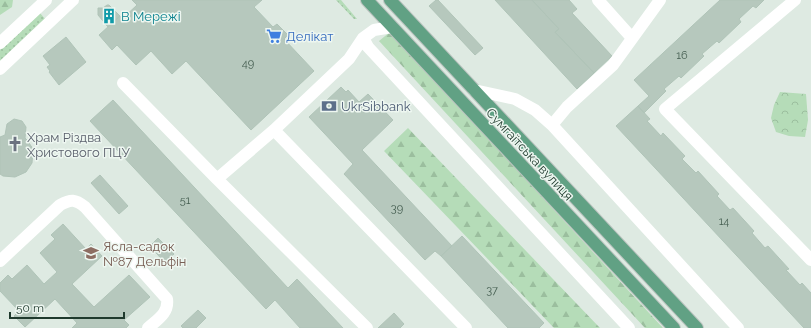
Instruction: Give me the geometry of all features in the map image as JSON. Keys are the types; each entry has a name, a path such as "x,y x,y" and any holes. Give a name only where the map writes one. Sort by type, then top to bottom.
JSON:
{"main road":[{"name":"Сумгаїтська вулиця","path":"367,0 674,328"},
{"name":"Сумгаїтська вулиця","path":"390,0 697,328"}],"street":[{"path":"0,43 46,0"},
{"path":"0,69 74,0"},
{"path":"598,0 632,38"},
{"path":"552,125 568,107 613,65 660,0"},
{"path":"796,0 665,110 779,225 811,260"},
{"path":"217,179 274,130 349,59 363,38 374,30 392,27"},
{"path":"363,38 368,48 413,94 629,328"},
{"path":"123,83 367,328"},
{"path":"474,90 515,99 535,110 552,125 738,328"},
{"path":"274,130 466,328"},
{"path":"0,261 60,205 69,200 78,202 85,207 167,299 168,307 164,314 148,328"}],"green space":[{"path":"0,0 13,0 12,7 0,15"},
{"path":"336,0 341,0 357,19 354,19"},
{"path":"40,13 46,20 0,62 0,50"},
{"path":"390,32 663,328 645,328 379,41"},
{"path":"780,92 806,94 808,120 805,137 789,136 776,132 771,118 774,105"},
{"path":"408,128 600,328 554,328 384,151"}],"building":[{"path":"132,0 262,0 254,7 273,27 277,24 288,35 284,39 314,71 251,130 186,61 172,74 151,51 136,65 117,45 112,50 99,35 120,16 122,19 137,5"},
{"path":"438,0 483,48 475,55 429,6"},
{"path":"495,0 532,0 559,29 555,32 594,73 577,89"},
{"path":"532,0 569,0 577,9 572,13 612,56 594,73 555,32 559,29"},
{"path":"720,0 764,0 756,8 753,6 739,19 741,22 719,43 717,41 702,54 704,56 681,78 679,76 664,89 666,91 644,113 638,106 649,96 634,80"},
{"name":"В Мережі","path":"109,5 120,16 108,27 98,15 98,8 103,8"},
{"path":"66,37 86,62 59,85 49,72 50,71 47,67 50,65 43,56"},
{"path":"341,87 346,92 348,90 359,102 368,94 393,120 362,150 452,246 441,256 435,251 425,260 344,174 353,164 309,117"},
{"path":"113,100 288,288 297,279 343,328 300,328 275,300 266,309 90,121"},
{"path":"638,106 650,119 647,121 661,136 663,133 685,156 682,159 696,173 698,171 719,194 717,196 730,210 733,208 754,231 752,233 765,248 768,246 789,269 786,270 800,285 802,283 811,293 811,328 804,328 616,126"},
{"name":"Храм Різдва Христового ПЦУ","path":"14,119 22,121 26,127 25,138 33,149 32,163 26,172 15,177 3,176 0,174 0,137 5,135 7,124"},
{"path":"100,175 128,206 119,214 91,183"},
{"path":"63,224 86,249 91,244 102,256 72,284 94,307 129,275 150,297 124,320 129,325 126,328 72,328 77,323 55,299 25,327 14,316 19,311 0,291 0,283 8,275 12,279 27,265 44,284 57,272 40,253 55,239 51,235"},
{"path":"462,236 544,323 539,328 508,328 441,256"},
{"path":"158,238 174,254 165,263 150,246"},
{"path":"198,310 206,318 196,328 183,328 181,326"},
{"path":"394,313 404,324 400,328 378,328"}],"place":[{"name":"В Мережі","path":"109,16"},
{"name":"Делікат","path":"274,36"},
{"name":"UkrSibbank","path":"329,106"},
{"name":"Храм Різдва Христового ПЦУ","path":"15,144"},
{"name":"Ясла-садок №87 Дельфін","path":"91,253"}]}
